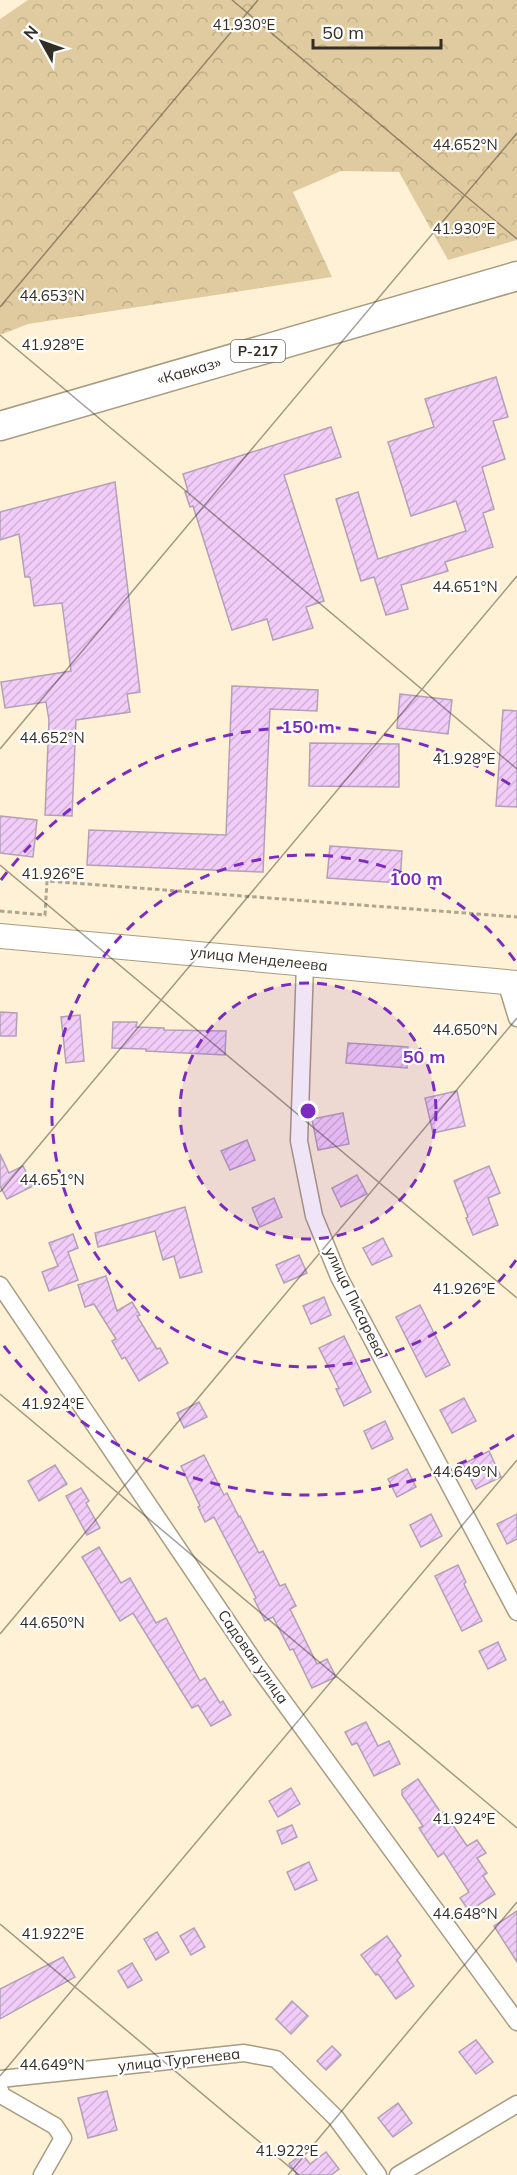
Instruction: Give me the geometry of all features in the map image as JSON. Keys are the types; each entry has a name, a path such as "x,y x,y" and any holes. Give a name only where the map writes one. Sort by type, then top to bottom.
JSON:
{"highway":[{"name":"«Кавказ»","path":"0,426 517,276"}],"main road":[{"name":"улица Менделеева","path":"0,936 511,983"}],"street":[{"name":"улица Писарева","path":"306,964 299,1141 314,1216 339,1277 517,1612"},
{"path":"511,983 517,1018"},
{"name":"Садовая улица","path":"0,1285 256,1664 517,2022"},
{"name":"улица Тургенева","path":"0,2079 244,2053 276,2059 336,2118 378,2175"},
{"path":"0,2090 1,2095 55,2126 63,2138 42,2175"},
{"path":"398,2175 517,2104"}],"path":[{"path":"0,911 45,915 46,881 517,917"}],"green space":[{"path":"28,0 517,0 517,240 448,260 399,172 341,171 293,192 332,277 28,324 0,335 0,19"}],"building":[{"path":"496,377 508,417 493,421 505,459 482,467 494,509 483,513 493,547 445,562 448,571 401,585 408,609 386,615 374,577 361,581 336,499 358,492 378,559 466,531 456,501 411,516 388,442 434,427 425,399"},
{"path":"331,427 341,457 284,475 324,601 306,607 313,628 273,640 267,619 232,630 193,506 190,507 185,492 188,491 183,474"},
{"path":"115,482 140,692 127,694 130,712 76,720 72,816 45,815 49,720 46,702 5,708 1,682 71,671 62,603 34,606 30,577 25,577 19,534 0,540 0,512"},
{"path":"232,686 318,690 317,711 270,709 263,872 87,865 89,830 226,835"},
{"path":"400,694 452,700 448,734 397,728"},
{"path":"503,710 517,711 517,807 496,806"},
{"path":"310,743 399,744 399,787 309,786"},
{"path":"0,816 37,820 33,857 0,853"},
{"path":"330,846 402,851 400,883 327,878"},
{"path":"0,1012 17,1013 16,1036 0,1036"},
{"path":"80,1015 84,1061 66,1063 61,1017"},
{"path":"113,1022 137,1022 136,1027 164,1028 164,1030 226,1031 225,1055 112,1048"},
{"path":"348,1043 408,1047 407,1068 346,1063"},
{"path":"457,1091 465,1126 433,1133 425,1098"},
{"path":"343,1113 349,1144 318,1150 312,1119"},
{"path":"247,1140 255,1160 230,1170 221,1151"},
{"path":"0,1154 9,1173 23,1166 33,1186 7,1199 0,1186"},
{"path":"489,1166 500,1193 488,1198 498,1225 473,1235 454,1181"},
{"path":"357,1175 367,1194 341,1207 332,1188"},
{"path":"274,1198 282,1217 260,1227 252,1208"},
{"path":"185,1207 202,1272 180,1278 174,1256 163,1260 155,1231 98,1247 95,1233"},
{"path":"73,1234 78,1248 68,1252 78,1280 49,1291 42,1272 58,1266 49,1243"},
{"path":"383,1238 392,1256 372,1265 363,1248"},
{"path":"299,1255 307,1273 284,1283 276,1265"},
{"path":"106,1276 117,1311 132,1302 140,1315 137,1316 168,1363 139,1381 125,1357 122,1359 112,1341 116,1339 94,1304 85,1307 78,1285"},
{"path":"324,1297 331,1315 311,1324 303,1306"},
{"path":"420,1305 450,1365 426,1377 396,1317"},
{"path":"344,1336 371,1392 344,1406 336,1389 339,1388 319,1348"},
{"path":"464,1398 476,1421 452,1433 440,1410"},
{"path":"199,1402 207,1417 184,1428 177,1413"},
{"path":"385,1421 393,1439 372,1449 364,1431"},
{"path":"489,1451 501,1477 476,1489 463,1464"},
{"path":"204,1455 224,1495 227,1493 259,1553 263,1551 280,1586 285,1584 296,1606 290,1609 317,1664 327,1659 336,1677 312,1688 293,1649 290,1650 273,1617 265,1621 254,1599 256,1598 214,1517 205,1522 181,1466"},
{"path":"55,1465 67,1484 39,1501 28,1481"},
{"path":"407,1469 416,1487 397,1497 388,1479"},
{"path":"81,1488 89,1501 86,1503 100,1528 87,1535 66,1496"},
{"path":"431,1514 442,1536 421,1547 410,1525"},
{"path":"517,1514 517,1539 507,1544 497,1524"},
{"path":"99,1547 121,1583 130,1578 156,1623 166,1618 200,1681 205,1678 220,1703 223,1701 231,1715 211,1726 198,1705 192,1708 133,1613 120,1621 82,1557"},
{"path":"458,1565 466,1582 464,1584 482,1621 462,1631 435,1576"},
{"path":"498,1642 506,1660 488,1669 479,1651"},
{"path":"366,1722 378,1746 389,1741 400,1764 374,1776 357,1743 352,1745 345,1732"},
{"path":"418,1779 467,1846 477,1840 486,1853 477,1858 487,1873 483,1876 495,1894 469,1911 460,1898 469,1892 444,1853 438,1857 419,1828 423,1826 402,1795 402,1790"},
{"path":"291,1788 300,1804 278,1817 269,1801"},
{"path":"292,1825 297,1837 282,1844 277,1831"},
{"path":"309,1862 317,1880 295,1890 287,1872"},
{"path":"517,1911 517,1962 494,1926"},
{"path":"194,1928 205,1947 191,1955 180,1936"},
{"path":"157,1932 169,1952 156,1960 144,1939"},
{"path":"387,1936 401,1956 397,1960 414,1986 396,1999 361,1955"},
{"path":"63,1957 75,1977 0,2019 0,1989"},
{"path":"132,1963 142,1980 128,1988 118,1971"},
{"path":"292,2001 308,2016 291,2034 276,2019"},
{"path":"476,2040 493,2062 476,2074 459,2052"},
{"path":"332,2046 341,2055 326,2070 317,2061"},
{"path":"107,2091 117,2130 88,2138 78,2098"},
{"path":"398,2103 412,2123 393,2137 378,2118"},
{"path":"326,2152 339,2169 331,2175 295,2175 297,2174 289,2164 302,2154 310,2164"}]}
